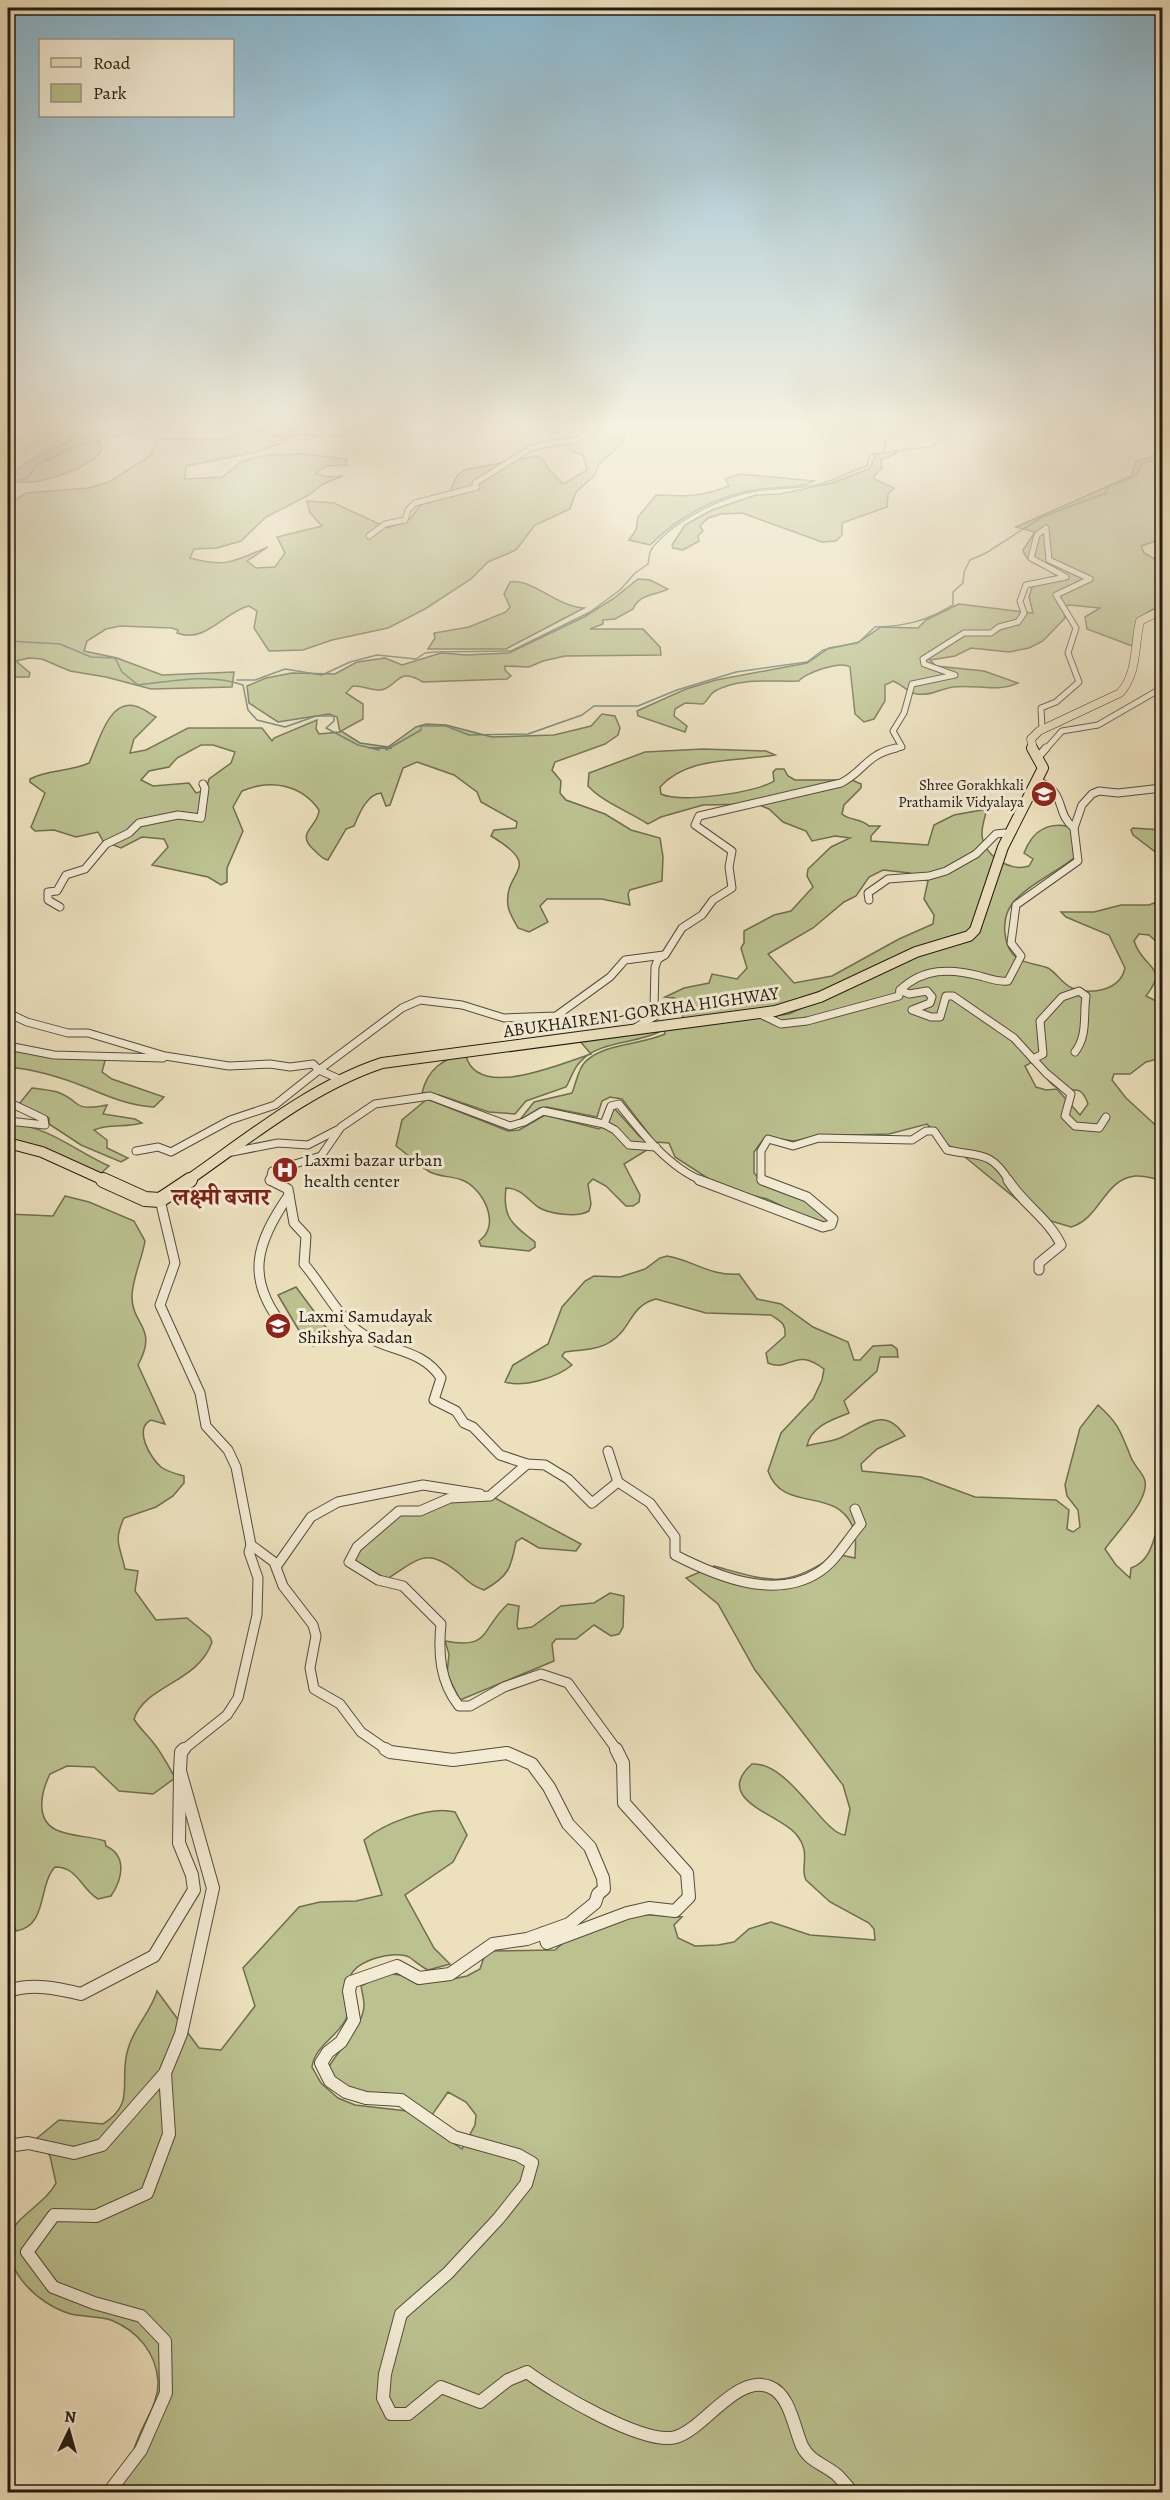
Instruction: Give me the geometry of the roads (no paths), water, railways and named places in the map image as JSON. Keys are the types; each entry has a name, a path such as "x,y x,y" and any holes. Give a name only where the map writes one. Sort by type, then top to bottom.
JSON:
{"main road":[{"path":"1041,729 1124,690 1129,681 1140,621 1162,610"},
{"name":"ABUKHAIRENI-GORKHA HIGHWAY","path":"160,1200 339,1079 382,1063 760,1014 820,997 915,952 953,944 969,936 975,930 998,859 1043,768 1039,756 1030,744 1034,735 1041,729"},
{"path":"8,1143 42,1152 146,1199 160,1200"}],"street":[{"path":"624,1033 657,1015 654,1008 655,967 658,958 665,955 682,928 702,915 713,900 732,888 729,867 732,851 695,825 699,816 842,783 854,777 867,759 878,753 902,747 893,729 904,713 904,705 911,693 912,684 921,680 955,675 924,664 922,659 964,633 991,633 999,627 1017,622 1024,612 1020,601 1026,585 1066,577 1031,558 1036,539"},
{"path":"1041,729 1041,708 1056,702 1079,682 1068,653 1076,628 1056,595 1062,590 1090,579 1088,576 1049,560 1047,539"},
{"path":"1039,756 1062,731 1098,725 1162,688"},
{"path":"1037,782 1054,791 1062,799 1065,821 1074,828"},
{"path":"60,907 48,900 48,892 57,891 66,875 85,869 106,844 129,833 139,823 178,815 201,818 205,788 202,784"},
{"path":"760,1014 782,1024 807,1021 899,996 900,990 910,978 924,973 955,970 1000,982 1008,981 1022,956 1011,943 1016,905 1038,887 1078,861 1074,828 1082,805 1092,794 1099,791 1118,793 1162,788"},
{"path":"869,900 868,893 886,878 938,874 986,847 996,834 1005,833 1009,836"},
{"path":"136,1151 158,1147 171,1152 230,1120 275,1105 402,1008 420,1000 462,1005 504,1018 556,1016 610,977 625,960 665,955"},
{"path":"900,990 909,994 927,991 932,997 930,1003 912,1010 931,1017 940,1017 946,996 953,996 1014,1038 1071,1094 1065,1116 1071,1125 1081,1129 1099,1128 1106,1117"},
{"path":"1033,1059 1043,1054 1040,1022 1062,997 1078,991 1086,996 1082,1011 1085,1036 1075,1052"},
{"path":"8,1013 27,1023 68,1033 88,1033 114,1039 172,1057 228,1066 270,1064 290,1067 314,1064 319,1070 339,1079"},
{"path":"8,1046 54,1055 172,1057"},
{"path":"232,1152 278,1143 308,1145 341,1127 361,1111 375,1104 430,1096 510,1126 524,1122 543,1111 604,1125 615,1131 629,1145 656,1147"},
{"path":"8,1102 44,1119 45,1125 8,1121"},
{"path":"604,1125 611,1106 619,1104 639,1131 695,1178 823,1227 831,1226 833,1219 826,1210 792,1191 761,1179 761,1151 768,1139 793,1146 819,1138 912,1140 926,1131 934,1131 947,1150 981,1154 992,1159 1015,1191 1057,1233 1061,1245 1039,1263 1039,1270"},
{"path":"341,1127 321,1156 272,1171 270,1181 288,1190 294,1223 306,1236 304,1264 319,1279 339,1312 364,1336 431,1364 441,1378 434,1400 456,1411 464,1423 472,1427 500,1455 527,1464 545,1465 568,1479 592,1503 618,1482"},
{"path":"285,1328 274,1317 266,1299 259,1260 260,1249 270,1224 289,1195"},
{"path":"8,1991 20,1987 45,1986 81,1994 154,1956 194,1890 192,1875 179,1843 177,1797 182,1752 190,1742 227,1715 238,1698 243,1667 257,1615 258,1578 249,1552 251,1545 236,1467 228,1450 206,1426 201,1393 160,1305 175,1263 160,1200"},
{"path":"608,1451 618,1482 650,1503 675,1537 675,1555 700,1569 759,1584 801,1583 820,1572 861,1524 855,1509"},
{"path":"527,1464 490,1496 450,1498 420,1511 399,1511 357,1547 349,1562 378,1581 404,1586 441,1624 439,1638 444,1681 449,1696 459,1706 470,1706 504,1687 541,1674 568,1683 615,1746 623,1763 624,1803 687,1873 689,1897 675,1911 649,1908 627,1913 547,1943 544,1933"},
{"path":"276,1567 311,1518 338,1502 423,1485 490,1496"},
{"path":"251,1545 274,1562 283,1586 315,1632 310,1668 314,1689 340,1704 354,1726 372,1742 390,1752 440,1760 468,1760 499,1753 514,1754 532,1764 541,1774 568,1824 590,1847 603,1878 604,1889 595,1904 569,1924 520,1941 493,1944 450,1974 419,1977 397,1966 371,1973 351,1982 349,1991 354,2020 341,2042 328,2052 321,2063 326,2079 343,2092 361,2097 399,2099 452,2136 503,2150 528,2159 532,2163 526,2184 499,2218 448,2273 401,2314 385,2374 383,2398 391,2414 408,2414 441,2387 452,2388 464,2397 480,2402 493,2394 500,2385 526,2372 549,2388 638,2433 645,2436 669,2438 687,2433 700,2425 736,2392 760,2385 769,2385 783,2396 808,2456 838,2477 852,2493"},
{"path":"8,2146 28,2143 74,2153 102,2145 165,2073 181,2034 213,1888 180,1771"},
{"path":"109,2493 141,2450 166,2393 165,2341 141,2316 93,2303 53,2288 27,2252 54,2215 96,2216 147,2193 170,2134 165,2073"}],"waterway":[{"path":"237,680 255,680 285,669 322,675 350,662 377,655 416,659 425,653 434,652 511,651 590,612 620,590 635,573 648,564 651,550 660,539"},
{"path":"390,748 421,730 421,726 446,726 469,735 528,734 582,715 594,706 638,706 677,690 736,672 807,662 823,650 859,642 875,627 906,624 925,619 953,605 953,592 963,583 964,572 970,560 1008,539"},
{"path":"8,641 60,644 91,657 115,658 122,672 138,685 178,680 230,681 243,685 248,710 257,720 285,727 316,716 334,716 334,721 326,728 358,745 371,748"},
{"path":"371,748 390,748"},
{"path":"371,748 379,750"},
{"path":"386,750 390,748"}],"place":[{"name":"Shree Gorakhkali Prathamik Vidyalaya","path":"1044,794"},
{"name":"Laxmi bazar urban health center","path":"285,1170"},
{"name":"Laxmi Samudayak Shikshya Sadan","path":"278,1326"}],"district":[{"name":"लक्ष्मी बजार","path":"221,1197"}]}
